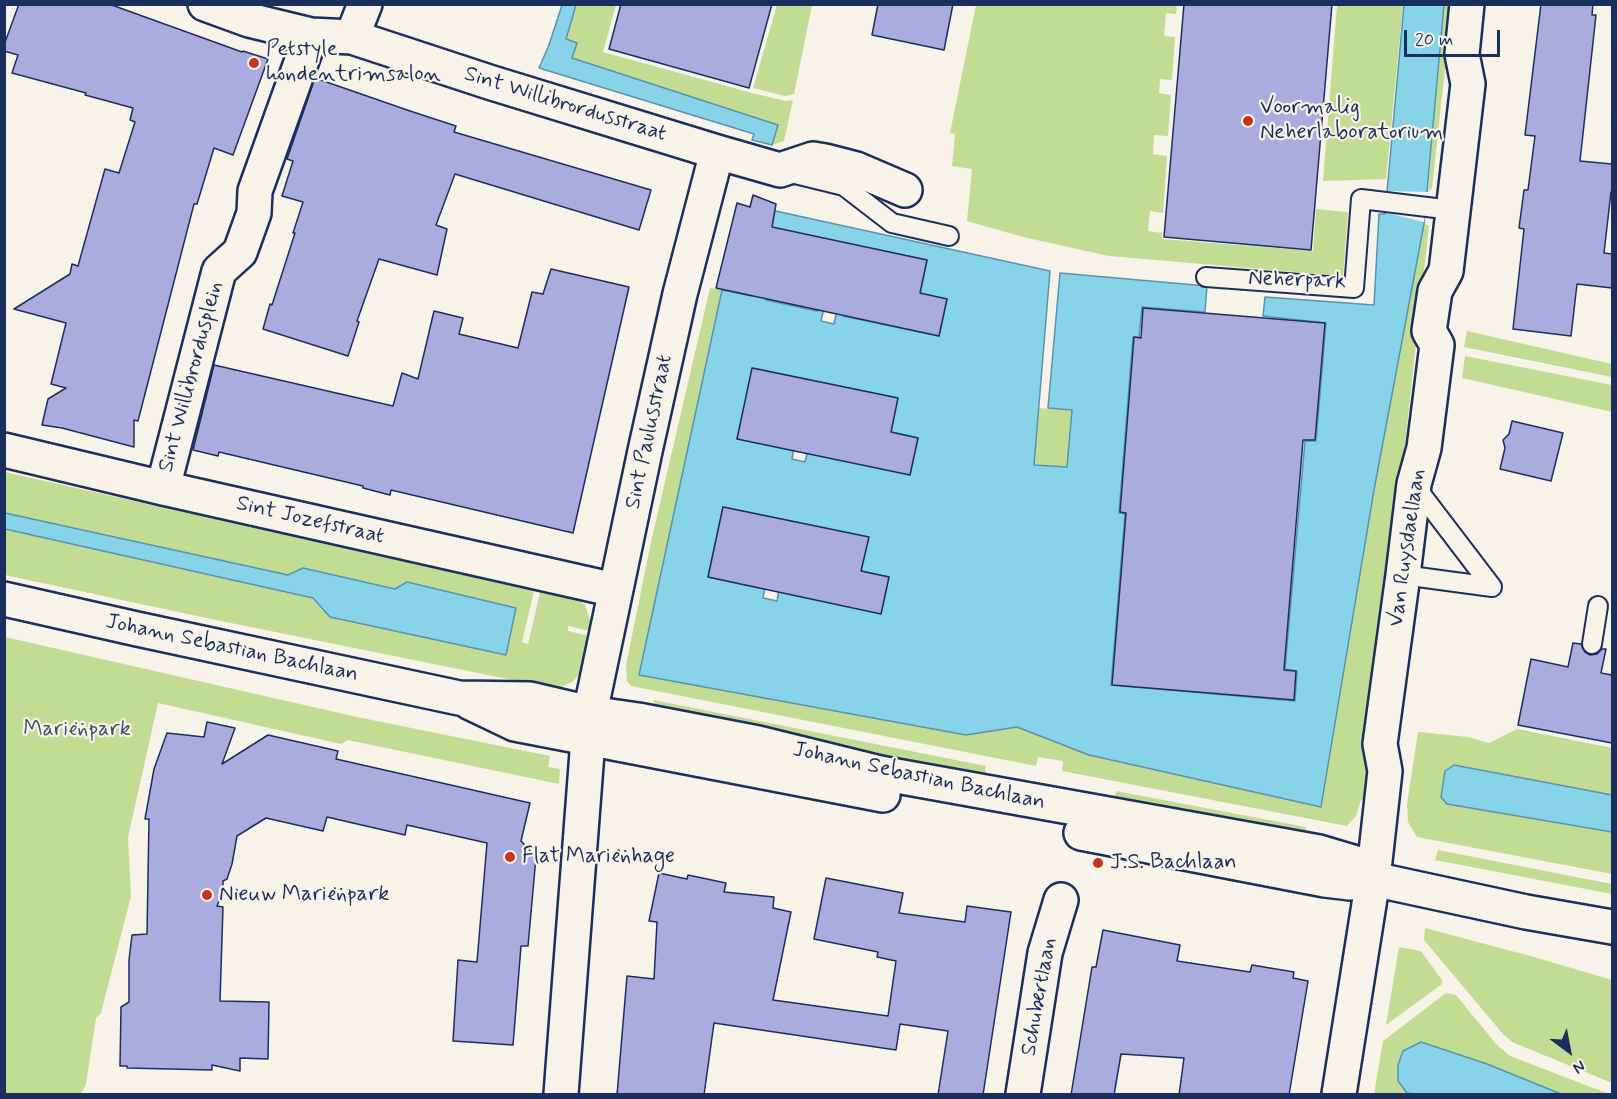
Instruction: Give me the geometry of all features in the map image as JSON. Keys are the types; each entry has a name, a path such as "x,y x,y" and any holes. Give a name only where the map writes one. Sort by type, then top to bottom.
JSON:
{"street":[{"name":"Sint Willibrordusstraat","path":"205,4 249,20 311,35 352,37 717,152"},
{"path":"352,37 365,4"},
{"name":"Van Ruysdaellaan","path":"1340,1095 1372,879 1385,771 1380,744 1414,484 1424,448 1437,345 1429,331 1435,291 1446,271 1439,209 1468,84 1461,54 1467,4"},
{"name":"Sint Willibrordusplein","path":"163,488 219,271 240,252 254,213 255,191 311,35"},
{"path":"717,152 780,170 813,159 825,161 856,169 905,190"},
{"name":"Sint Paulusstraat","path":"561,1095 590,726 615,590 680,294 717,152"},
{"name":"Sint Jozefstraat","path":"4,450 615,590"},
{"name":"Johann Sebastian Bachlaan","path":"4,599 459,698 515,724 590,726 1318,879 1350,883 1372,879 1526,912 1612,927"},
{"name":"Schubertlaan","path":"1023,1095 1045,952 1061,900"}],"lane":[{"path":"780,170 844,186 892,223 949,236"},
{"name":"Neherpark","path":"1206,277 1354,288 1361,198 1439,209"},
{"path":"1403,575 1492,587 1414,484"},
{"path":"1592,644 1598,606"}],"green space":[{"path":"576,5 616,5 603,52 752,93 786,101 793,100 784,141 772,145 778,125 572,58 566,39"},
{"path":"777,5 812,5 794,94 785,96 753,88"},
{"path":"976,5 1177,5 1176,14 1166,13 1164,36 1175,37 1172,80 1160,79 1159,93 1171,95 1168,136 1154,135 1153,154 1167,156 1163,213 1150,211 1148,231 1162,233 1162,239 1313,251 1316,209 1348,212 1343,276 1109,256 1023,237 967,221 972,169 952,166 955,134 950,133"},
{"path":"1337,5 1403,5 1386,179 1323,181"},
{"path":"1443,5 1456,5 1449,70 1445,69 1432,188 1428,192"},
{"path":"1424,224 1429,226 1366,800 1361,800 1356,816 1347,826 1062,771 1063,761 1038,757 1036,766 631,686 627,681 626,665 651,542 710,288 722,290 639,675 966,735 1017,726 1089,755 1321,807 1374,490"},
{"path":"1467,331 1612,364 1612,377 1464,347"},
{"path":"1465,356 1612,385 1612,412 1462,378"},
{"path":"1038,408 1072,410 1067,468 1034,465"},
{"path":"5,472 534,591 522,642 528,644 541,588 571,595 585,605 592,626 590,631 568,626 568,631 590,636 580,674 572,682 563,686 562,690 5,575"},
{"name":"Mariënpark","path":"5,637 357,717 550,756 548,767 560,769 559,784 348,740 341,744 158,703 128,837 131,896 101,1013 96,1018 86,1084 81,1094 5,1094"},
{"path":"654,700 986,766 984,777 787,733 653,707"},
{"path":"1517,729 1612,748 1612,795 1454,765 1441,797 1447,804 1612,832 1612,874 1417,837 1408,822 1407,804 1418,732 1468,737 1489,743"},
{"path":"1116,791 1306,827 1305,834 1113,802"},
{"path":"1438,850 1612,884 1612,894 1435,860"},
{"path":"1425,928 1612,980 1612,1083 1512,1042 1424,940"},
{"path":"1399,947 1421,951 1442,980 1442,984 1386,1025"},
{"path":"1446,993 1456,995 1497,1045 1510,1056 1609,1094 1561,1094 1487,1064 1407,1093 1412,1094 1374,1094 1383,1041"}],"water":[{"path":"562,5 576,5 566,39 577,43 572,58 778,125 772,145 752,140 754,134 539,68"},
{"path":"1404,5 1444,5 1424,224 1374,490 1321,807 1089,755 1017,727 966,735 639,675 722,290 752,296 771,210 1050,271 1034,465 1067,467 1072,410 1048,408 1060,273 1207,286 1205,312 1142,307 1139,337 1133,337 1119,513 1125,514 1111,685 1295,701 1297,671 1285,669 1305,441 1316,441 1326,323 1263,316 1265,297 1374,305 1379,214 1385,214","holes":["782,230 927,260 920,294 947,299 939,336 843,316 844,307 838,306 834,324 821,321 825,304 819,303 817,311 766,300","753,368 897,398 891,432 918,438 910,474 809,445 805,462 792,459 795,442 737,439","723,507 868,537 861,571 889,577 881,613 780,584 777,601 763,598 766,582 759,588 708,577"]},
{"path":"5,513 288,575 303,568 395,589 407,582 516,608 506,655 330,617 313,598 5,529"},
{"path":"1454,765 1612,795 1612,832 1447,804 1441,797 1445,771"},
{"path":"1421,1042 1487,1064 1561,1094 1407,1093 1398,1081 1398,1065 1403,1051"}],"pier":[{"path":"1385,191 1428,192 1424,222 1383,212"}],"building":[{"path":"19,4 109,4 242,52 268,59 233,155 214,148 197,204 194,204 138,421 134,420 134,447 42,425 48,399 66,388 51,384 66,323 14,309 70,274 72,264 78,266 105,169 119,173 135,122 130,120 133,108 12,73 18,55 4,51 4,45"},
{"path":"621,4 772,4 749,88 609,49"},
{"path":"878,4 953,4 944,50 872,35"},
{"name":"Voormalig Neherlaboratorium","path":"1184,4 1332,4 1311,250 1164,237"},
{"path":"1541,4 1593,4 1592,15 1596,15 1580,161 1612,164 1612,193 1604,253 1612,254 1612,288 1577,284 1571,336 1513,329 1524,229 1519,228 1524,190 1528,190 1535,136 1525,135"},
{"path":"315,78 456,126 454,132 651,190 639,230 455,174 436,225 447,229 437,275 379,259 357,321 359,322 348,356 263,329 303,202 282,196 293,161 287,159"},
{"path":"753,195 776,204 772,227 927,260 920,293 947,299 939,336 716,288 737,203 750,207"},
{"path":"551,269 629,287 573,533 391,490 390,495 363,488 363,486 219,452 218,456 193,450 214,365 393,406 402,373 418,379 434,311 463,318 459,334 518,348 532,292 543,294"},
{"path":"1143,308 1325,323 1315,440 1303,440 1284,670 1296,671 1294,700 1112,685 1126,513 1120,512 1134,337 1141,338"},
{"path":"752,368 898,398 891,432 918,438 910,475 737,439"},
{"path":"1512,421 1563,433 1551,481 1500,469 1505,448 1503,440 1509,434"},
{"path":"723,507 869,537 861,571 889,577 881,614 708,577"},
{"path":"1573,643 1581,644 1585,652 1590,655 1606,649 1601,673 1612,675 1612,743 1518,725 1531,659 1568,667"},
{"path":"207,722 235,728 222,764 268,735 338,751 336,759 530,803 521,841 536,857 528,946 521,946 513,1045 453,1041 458,960 477,962 487,843 407,825 405,835 327,817 323,831 266,818 237,836 232,864 227,879 223,881 223,891 217,906 223,907 220,1001 269,1002 268,1059 240,1058 240,1071 212,1065 212,1070 120,1066 121,1007 129,1002 129,960 132,935 147,934 149,819 145,819 154,769 167,733 204,737"},
{"path":"659,873 687,879 688,875 726,883 724,892 774,897 773,908 791,912 773,1000 888,1016 896,961 877,957 878,952 814,939 826,878 903,893 899,913 965,922 967,906 1011,912 983,1095 938,1095 948,1031 900,1024 896,1050 714,1023 704,1095 617,1095 627,976 654,979 657,922 649,921"},
{"path":"1103,930 1180,945 1177,961 1250,972 1252,965 1294,972 1293,978 1308,981 1289,1095 1179,1095 1184,1058 1121,1054 1114,1095 1071,1095 1092,967 1096,967"}],"place":[{"name":"Petstyle hondentrimsalon","path":"254,63"},
{"name":"Voormalig Neherlaboratorium","path":"1248,121"},
{"name":"Flat Mariënhage","path":"510,857"},
{"name":"J.S. Bachlaan","path":"1098,863"},
{"name":"Nieuw Mariënpark","path":"207,895"}]}
